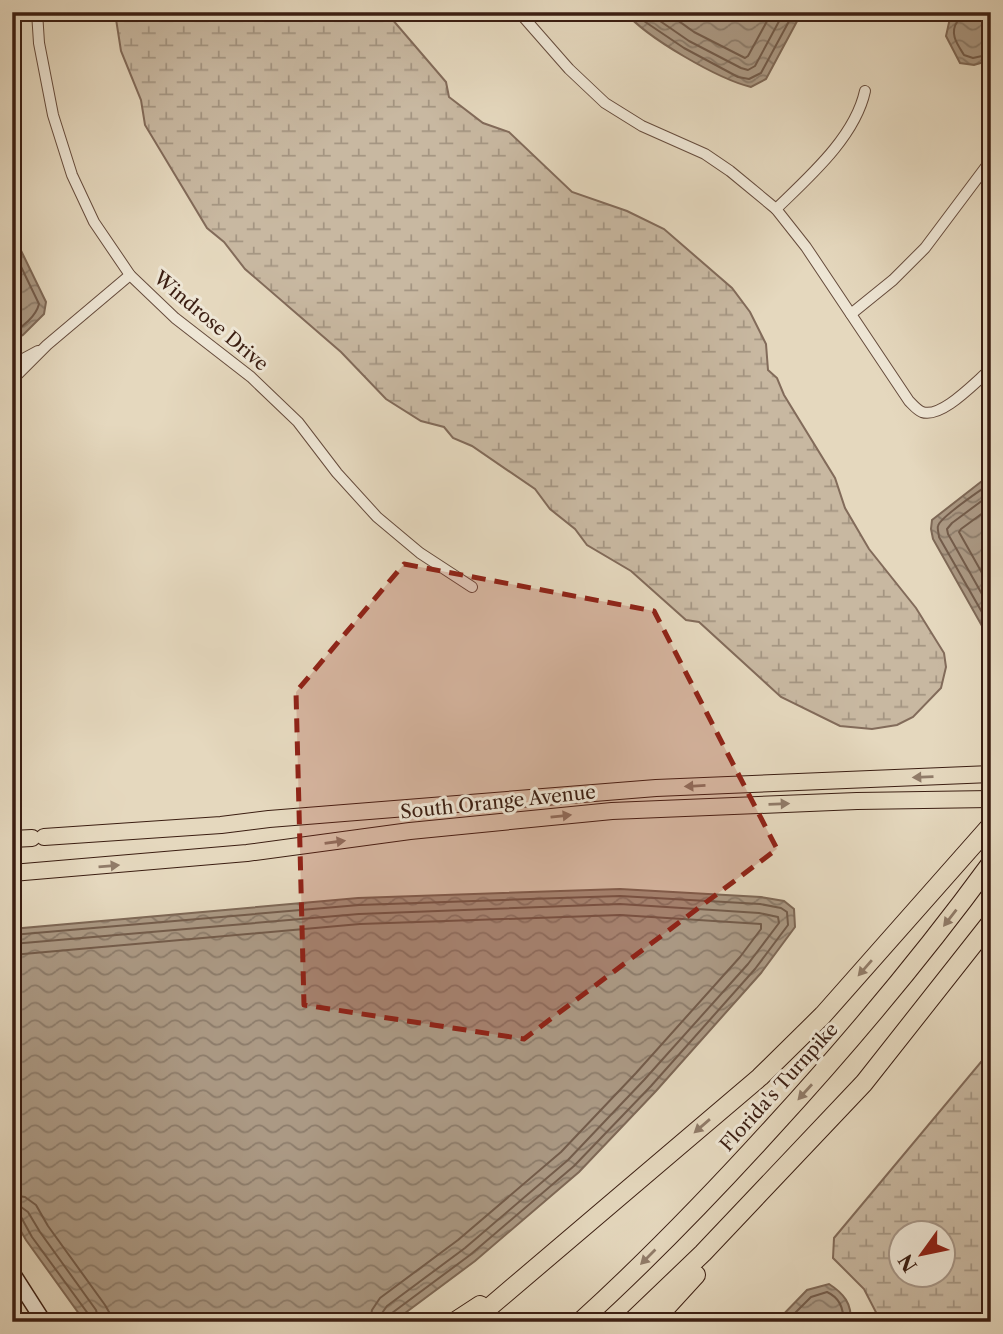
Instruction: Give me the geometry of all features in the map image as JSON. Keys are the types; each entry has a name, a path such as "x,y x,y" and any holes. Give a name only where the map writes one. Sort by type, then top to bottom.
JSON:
{"highway":[{"path":"471,1322 760,1077 823,1015 991,825"},
{"name":"Florida's Turnpike","path":"580,1322 678,1227 814,1082 882,1003 991,863"},
{"path":"653,1322 864,1083 991,922"},
{"path":"631,1322 703,1253 864,1083"},
{"path":"454,1322 498,1294 559,1248"}],"main road":[{"name":"South Orange Avenue","path":"12,839 221,825 656,788 991,774"},
{"name":"South Orange Avenue","path":"12,873 247,853 410,831 612,811 857,801 988,799"},
{"path":"12,1272 44,1322"}],"street":[{"name":"Windrose Drive","path":"37,12 39,43 53,115 72,176 94,222 130,275 175,318 251,377 298,422 337,473 377,517 420,553 472,587"},
{"path":"519,12 569,69 605,103 642,126 705,155 730,171 776,209 806,247 909,401 920,412 932,413 946,407 991,369"},
{"path":"776,209 832,151 853,122 862,105 865,91"},
{"path":"851,314 925,248 991,160"},
{"path":"12,380 47,345 130,275"},
{"path":"12,365 47,345"}],"highlighted area":[{"path":"404,564 654,611 777,849 524,1039 304,1005 296,692"}],"green space":[{"path":"113,12 386,12 446,82 449,97 483,123 509,132 572,192 627,211 664,229 732,288 750,312 766,344 768,370 777,378 784,395 835,478 845,508 869,549 916,608 944,653 946,667 941,688 913,717 897,725 872,729 840,726 781,697 699,622 686,620 631,571 587,545 575,529 550,509 535,489 472,446 453,438 444,427 421,421 386,399 341,352 245,269 224,242 207,228 145,125 141,100 121,51"},
{"path":"991,1050 991,1322 881,1322 864,1289 833,1258 834,1238"}],"water":[{"path":"625,12 802,12 766,79 751,87 720,76 684,56 649,34"},
{"path":"959,12 991,12 991,60 974,65 960,63 946,36 950,18"},
{"path":"12,232 46,302 44,314 23,335 12,341"},
{"path":"991,474 991,642 933,539 931,529 932,520"},
{"path":"620,889 761,897 784,901 794,909 795,927 761,973 656,1091 579,1172 475,1261 393,1322 85,1322 12,1216 12,929 358,898"},
{"path":"829,1284 846,1300 850,1310 850,1322 776,1322 807,1290"}]}
